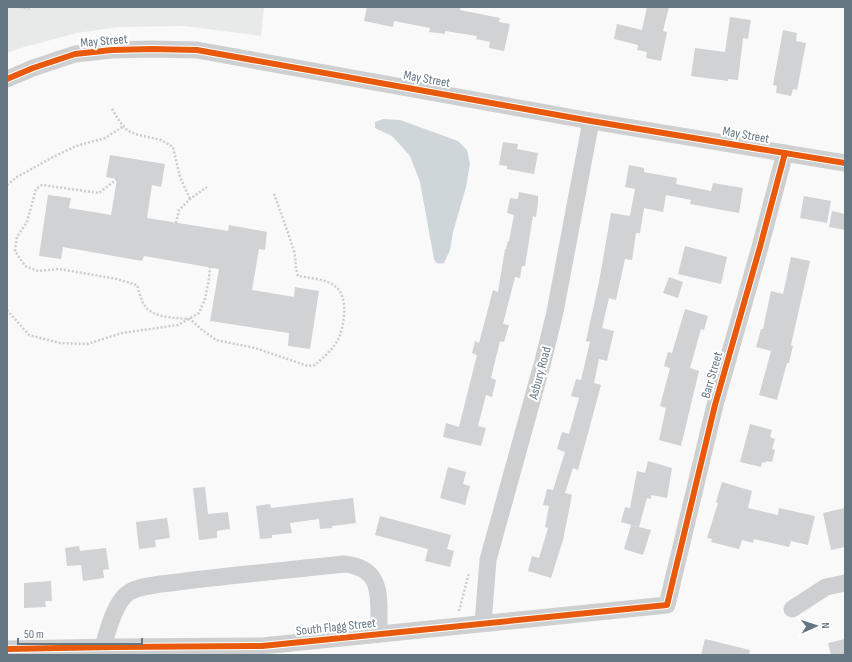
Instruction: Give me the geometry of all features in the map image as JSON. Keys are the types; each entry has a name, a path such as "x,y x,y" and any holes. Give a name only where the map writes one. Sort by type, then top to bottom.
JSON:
{"street":[{"name":"May Street","path":"7,79 32,68 75,54 112,50 197,50 591,121 845,162"},
{"name":"Asbury Road","path":"483,623 488,560 555,312 591,121"},
{"name":"Barr Street","path":"667,605 715,405 785,153"},
{"name":"South Flagg Street","path":"102,647 110,621 117,606 128,593 139,588 198,579 344,564 361,567 375,580 378,596 379,634"},
{"path":"792,609 826,586 845,583"},
{"name":"South Flagg Street","path":"7,650 102,647 262,646 667,605"}],"path":[{"path":"20,7 29,9 30,7"},
{"path":"112,109 120,122 135,134 162,140 173,147 180,177 190,199"},
{"path":"7,185 17,177 53,157 76,146 105,138 124,126"},
{"path":"117,179 99,193 42,185 36,189 26,222 16,237 15,251 25,266 38,272 59,269 117,279 137,285 145,307 157,314 174,318 190,319 216,340 255,348 308,366 315,366 327,355 338,339 344,316 344,300 338,288 330,283 298,276 288,232 274,194"},
{"path":"176,223 179,210 190,199 207,187"},
{"path":"7,310 29,335 60,343 87,344 122,333 178,324 190,319 199,313 205,299 210,267"}],"shaded area":[{"path":"7,7 264,7 261,36 184,26 119,27 77,33 7,53"},
{"path":"383,119 400,120 458,141 467,150 470,164 466,187 453,232 450,250 444,263 440,264 434,259 420,182 410,156 392,136 375,128 375,122"}],"building":[{"path":"367,7 461,7 460,10 500,18 499,22 510,24 504,51 489,48 490,42 476,39 477,36 445,31 445,34 429,32 430,28 394,21 393,27 364,21"},
{"path":"647,7 669,7 663,31 667,32 661,61 646,58 647,52 637,50 638,45 614,39 617,24 642,30"},
{"path":"730,17 751,20 748,39 743,38 738,80 728,79 728,81 691,76 695,48 725,52"},
{"path":"783,30 797,33 796,41 806,43 797,90 793,89 791,96 776,93 777,86 773,85"},
{"path":"503,142 518,144 517,149 538,153 534,174 507,169 507,166 499,165"},
{"path":"110,155 165,164 161,187 152,185 147,218 228,231 229,225 267,232 265,250 259,249 252,290 294,297 295,287 319,291 310,349 288,346 289,333 210,321 219,269 144,256 142,261 63,247 61,259 39,256 48,195 71,198 69,208 111,215 117,179 106,177"},
{"path":"629,165 644,168 644,172 677,178 676,184 711,191 713,183 743,188 739,213 690,204 691,200 666,195 663,212 644,208 640,233 636,233 632,260 625,259 616,300 609,298 602,328 614,331 607,361 599,359 594,383 601,385 578,470 573,468 565,493 572,495 563,540 551,578 528,571 532,556 539,558 548,528 545,527 549,506 543,505 547,489 553,490 565,452 557,449 562,432 569,434 579,398 571,396 576,379 581,380 590,342 586,341 599,282 611,213 630,216 635,189 625,187"},
{"path":"519,192 538,196 536,217 533,216 525,266 522,266 520,278 515,277 503,324 509,325 504,342 500,341 491,378 496,380 492,397 486,395 478,426 486,428 481,446 443,437 446,423 459,427 477,355 472,353 475,341 479,343 493,290 498,292 505,249 509,241 514,215 507,213 510,198 518,199"},
{"path":"804,196 831,201 827,223 800,218"},
{"path":"832,211 845,214 845,230 829,227"},
{"path":"685,246 727,257 721,284 678,274"},
{"path":"791,257 810,261 791,345 793,346 789,363 787,363 777,400 759,395 771,351 756,347 761,329 763,329 771,291 783,294"},
{"path":"669,277 683,282 678,298 663,293"},
{"path":"685,309 708,316 704,330 701,329 690,368 699,371 681,446 659,440 666,408 660,406 670,368 664,366 668,352 672,353"},
{"path":"750,424 772,430 770,437 775,439 772,449 775,450 772,462 762,462 761,467 740,462"},
{"path":"648,461 672,468 667,498 651,495 651,499 647,498 639,527 621,522 625,507 630,508 637,471 645,473"},
{"path":"448,467 466,472 463,484 470,486 465,505 440,498"},
{"path":"722,482 752,491 748,508 778,515 779,508 815,516 808,545 791,541 789,547 754,539 753,543 742,540 739,549 711,542 712,539 707,538 718,503 716,502"},
{"path":"205,487 208,514 228,512 230,529 217,531 217,538 199,540 193,488"},
{"path":"353,498 356,523 320,529 319,519 290,523 292,533 272,535 272,538 260,539 256,506 270,504 271,508"},
{"path":"845,508 845,547 831,550 823,513"},
{"path":"380,516 451,535 447,549 454,551 450,567 425,561 428,549 375,535"},
{"path":"167,518 170,538 155,540 156,547 139,549 136,522"},
{"path":"631,525 651,530 643,555 624,549"},
{"path":"79,546 80,551 106,548 109,569 103,570 104,578 83,581 81,565 67,566 65,548"},
{"path":"51,581 52,601 45,601 46,607 24,608 24,583"},
{"path":"705,639 750,650 749,655 701,655"},
{"path":"845,639 845,655 831,655 828,643"}],"cycle path":[{"path":"7,79 33,68 75,54 112,50 197,50 591,121 845,163"},
{"path":"7,649 262,646 667,605 715,405 785,153"}]}
